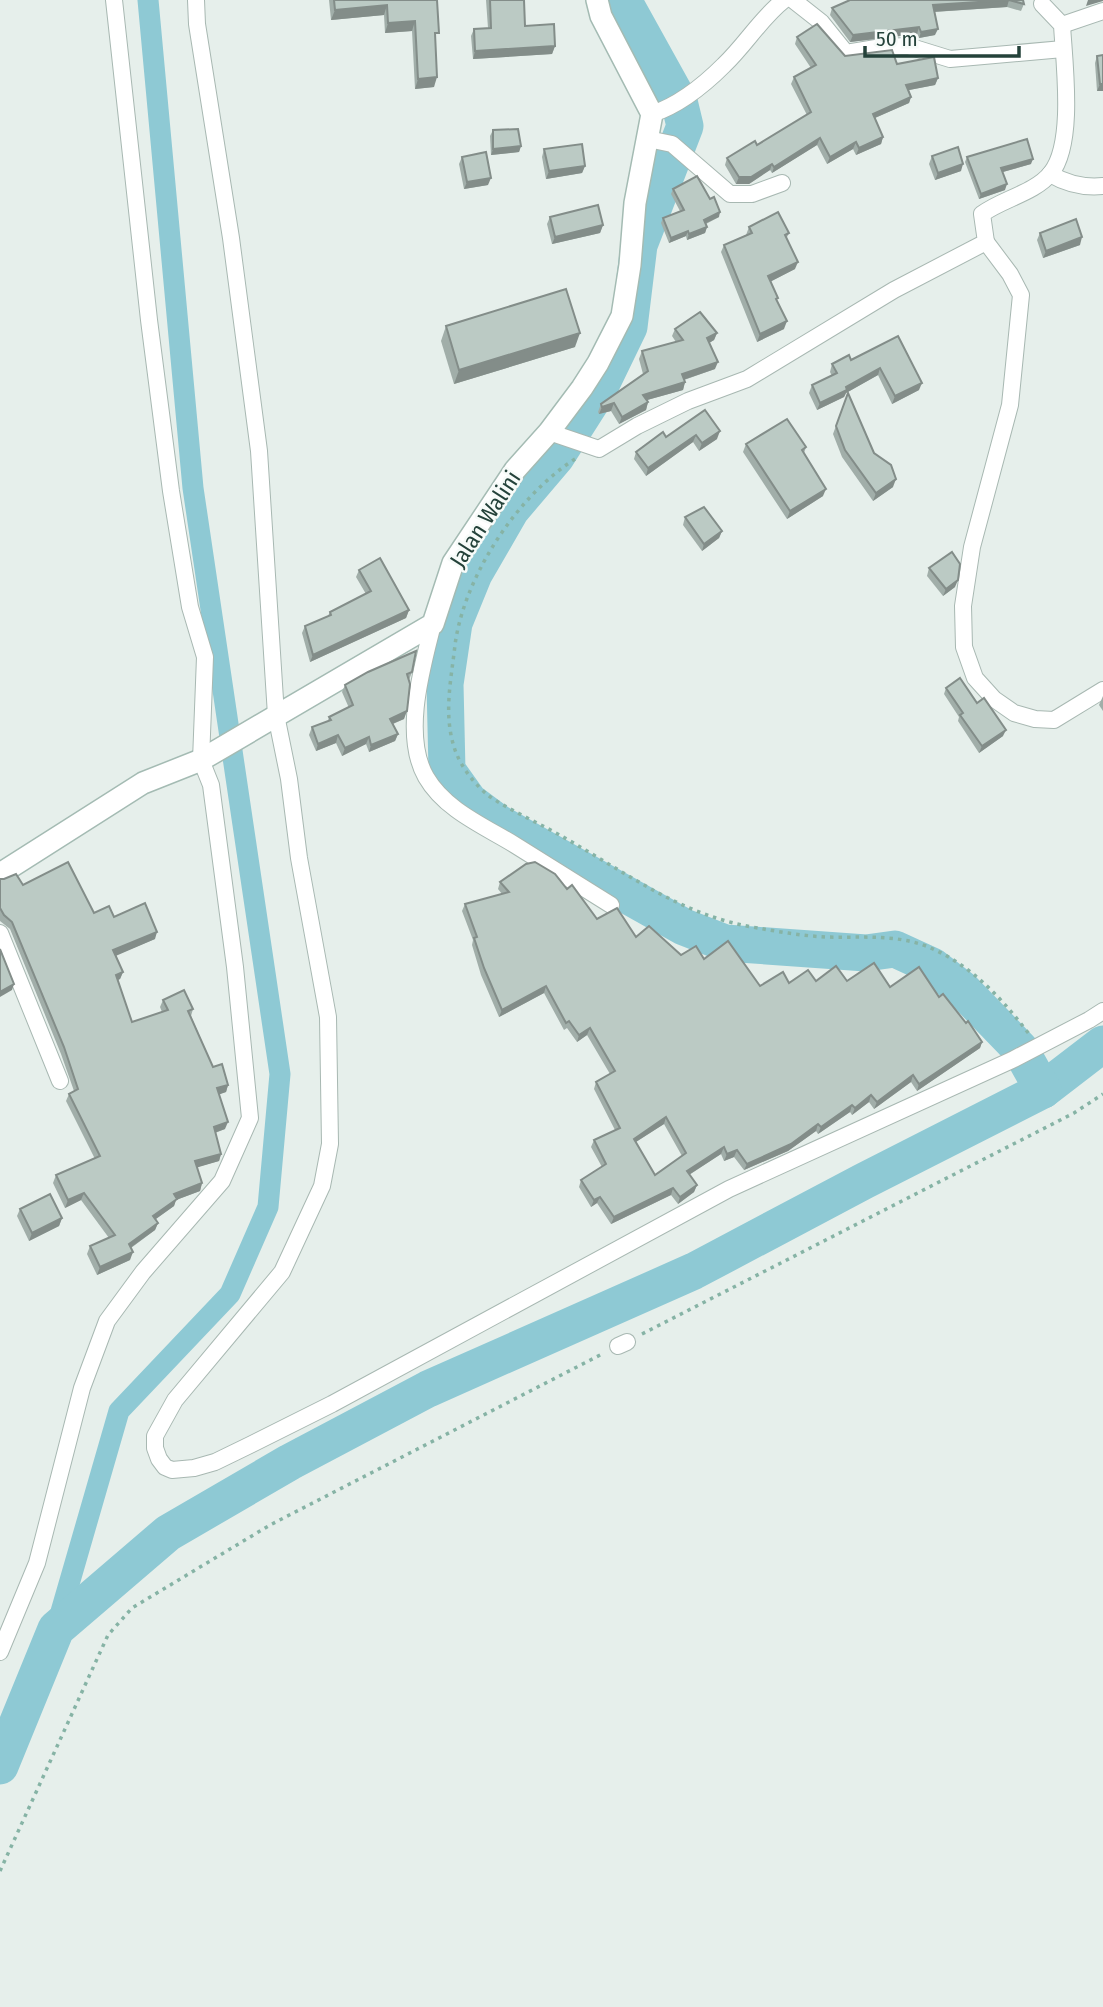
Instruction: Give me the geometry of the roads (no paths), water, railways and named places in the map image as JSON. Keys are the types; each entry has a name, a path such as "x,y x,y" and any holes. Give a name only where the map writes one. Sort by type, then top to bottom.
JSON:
{"street":[{"path":"0,1652 37,1563 82,1388 107,1321 143,1272 222,1181 250,1118 235,967 211,785 204,758 205,657 190,607 170,491 114,0"},
{"path":"196,0 197,24 231,238 259,451 271,718 289,779 299,858 328,1017 330,1144 322,1186 282,1272 176,1400 155,1436 155,1448 165,1467 172,1470 194,1468 215,1462 250,1445 332,1404 729,1189 1012,1060 1103,1011"},
{"path":"597,0 601,16 660,111 684,98 724,65 784,0"},
{"path":"793,0 821,22 846,53 908,46 950,59 1063,49"},
{"path":"1042,4 1062,25 1067,113 1057,162 1050,174 982,214 986,242 1010,274 1021,295 1010,405 972,547 962,606 964,647 975,678 994,699 1014,713 1035,719 1054,720 1103,690"},
{"path":"1062,25 1103,11"},
{"name":"Jalan Walini","path":"433,624 453,563 515,470 554,434 598,363 622,316 643,151 660,111"},
{"path":"648,139 672,144 730,194 752,194 782,183"},
{"path":"1050,174 1066,183 1103,186"},
{"path":"554,434 592,447 688,401 747,379 894,290 986,242"},
{"path":"0,874 143,783 204,758 407,642 433,624"},
{"path":"433,624 421,670 414,724 418,756 426,777 451,806 611,905"},
{"path":"0,933 60,1081"}],"waterway":[{"path":"56,1629 119,1411 230,1294 268,1207 280,1074 193,488 148,0"},
{"path":"0,1766 56,1629 168,1533 290,1462 428,1389 694,1271 1043,1090 1020,1049 963,990 932,966 895,949 866,953 725,943 684,927 500,824 469,801 447,770 445,684 454,623 474,574 511,510 556,457 598,391 629,327 639,245 685,126 679,101 623,0"},
{"path":"1043,1090 1103,1044"}]}
